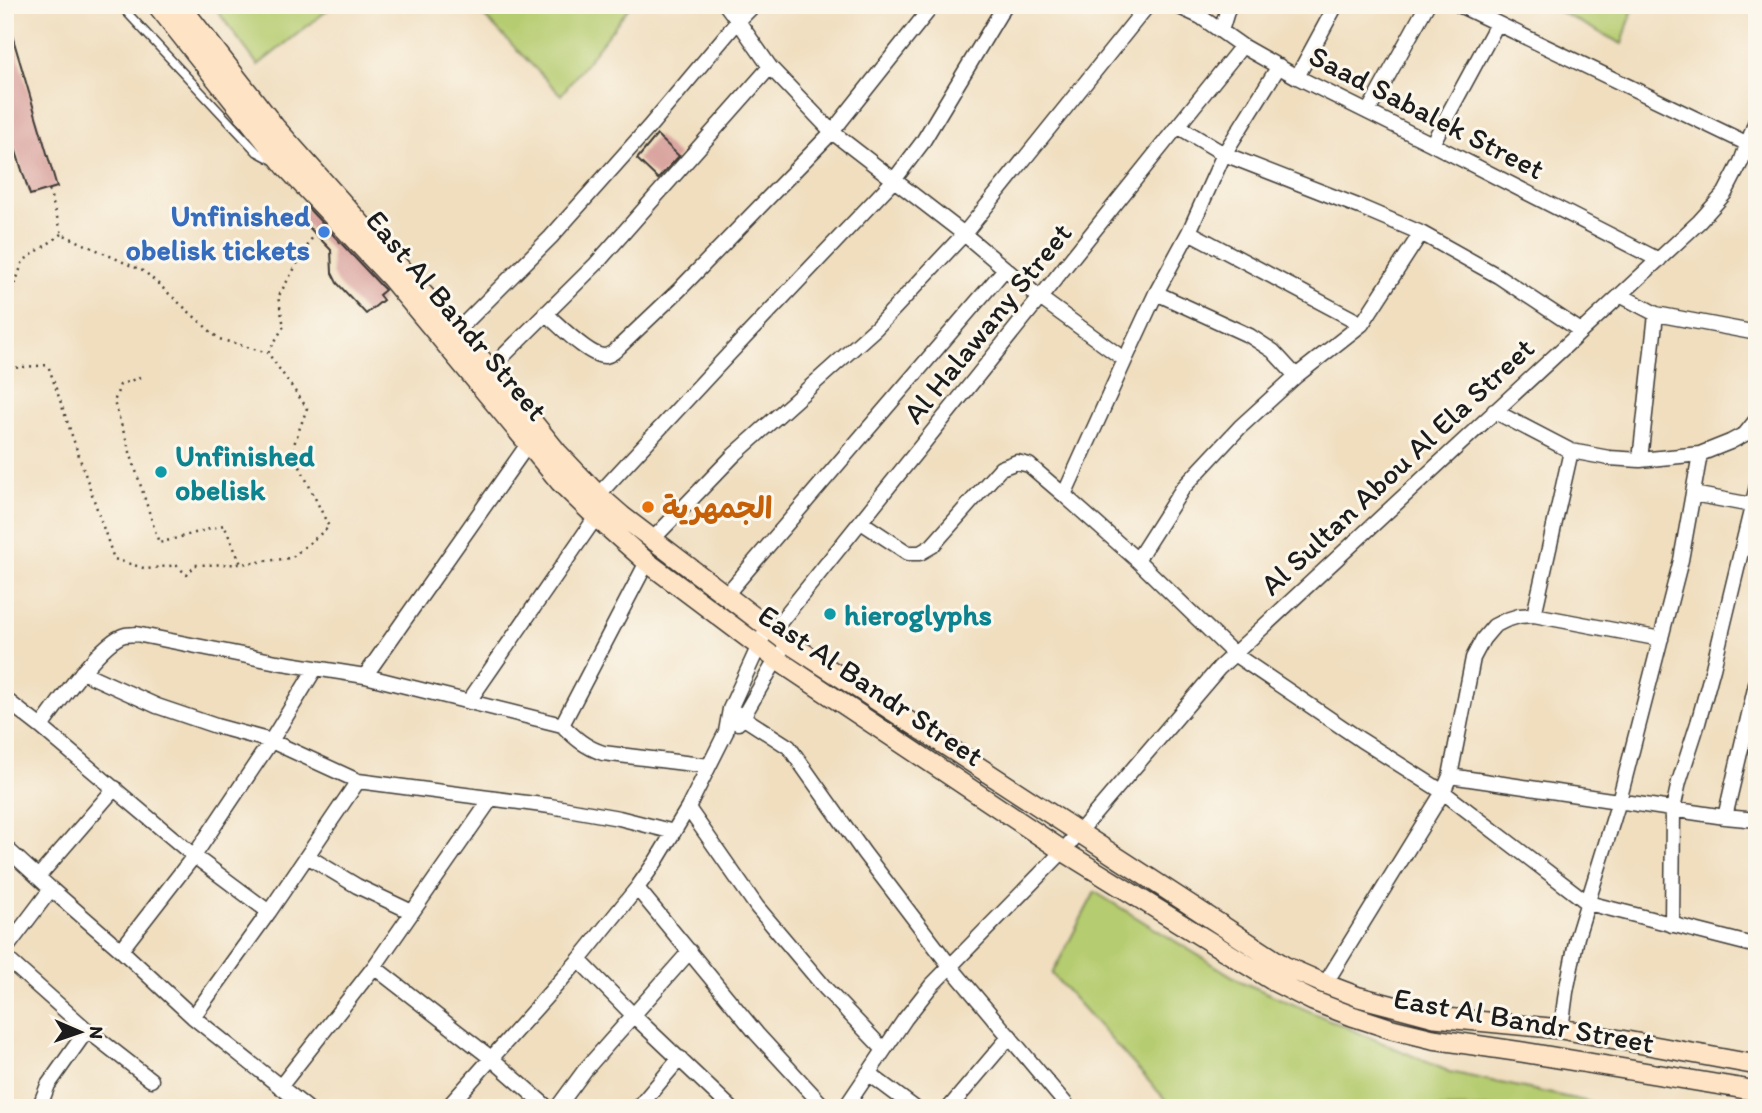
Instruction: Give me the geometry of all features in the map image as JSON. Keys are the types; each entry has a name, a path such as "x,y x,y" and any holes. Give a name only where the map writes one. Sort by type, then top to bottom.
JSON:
{"main road":[{"name":"East Al Bandr Street","path":"157,5 451,337 533,436 560,482 647,562 771,637 1284,965 1325,984 1359,997 1435,1017 1561,1029 1757,1065"},
{"name":"East Al Bandr Street","path":"180,5 268,132 286,167 319,189"},
{"name":"East Al Bandr Street","path":"533,436 557,452 598,495 725,596 771,637 776,659 1063,851 1275,982 1312,1001 1412,1034 1757,1091"},
{"path":"1522,1025 1516,1041 1522,1052"},
{"path":"1555,1057 1561,1047 1561,1029"}],"street":[{"path":"726,5 770,67 832,132 964,234 1040,298 1125,360"},
{"path":"451,337 551,237 754,5"},
{"path":"545,313 585,347 601,356 610,355 679,289 832,132 933,5"},
{"path":"598,495 894,180 922,143 1005,5"},
{"path":"652,540 734,455 876,328 964,234 1148,5"},
{"name":"Saad Sabalek Street","path":"1175,5 1202,17 1242,46 1297,77 1658,260"},
{"path":"1221,31 1229,5"},
{"path":"1297,77 1336,5"},
{"path":"1368,112 1427,5"},
{"path":"1459,5 1748,144"},
{"path":"1433,144 1497,24"},
{"name":"Al Halawany Street","path":"726,732 730,709 771,637 1242,46"},
{"path":"1064,495 1156,293 1189,232 1224,154 1279,66"},
{"path":"483,376 596,264 770,67"},
{"name":"Al Sultan Abou Al Ela Street","path":"845,1108 905,1019 931,986 1063,851 1219,668 1699,222 1725,193 1741,162 1757,118"},
{"path":"1179,127 1224,154 1421,233 1498,276 1581,331"},
{"path":"1189,232 1362,324"},
{"path":"1137,560 1183,488 1240,427 1296,376 1362,324 1421,233"},
{"path":"725,596 1005,269"},
{"path":"1156,293 1250,336 1273,351 1296,376"},
{"path":"1620,295 1656,314 1757,333"},
{"path":"1640,460 1656,314"},
{"path":"1494,411 1571,451 1640,460 1700,453 1751,436 1757,419"},
{"path":"365,676 533,436"},
{"path":"1534,615 1571,451"},
{"path":"1561,1029 1577,937 1619,800 1681,560 1700,453"},
{"path":"861,522 908,553 920,553 932,546 1000,468 1017,461 1029,465 1137,560 1234,654 1443,792 1588,903 1757,946"},
{"path":"1672,925 1673,809 1699,723 1757,486"},
{"path":"1693,494 1754,505"},
{"path":"469,701 596,517"},
{"path":"562,725 647,562"},
{"path":"1325,984 1451,776 1473,658 1494,626 1519,616 1534,615 1661,639"},
{"path":"41,727 82,672 112,642 124,635 136,634 315,669 365,676 469,701 562,725 588,748 603,753 709,766"},
{"path":"447,1108 579,960 637,888 674,832 726,732 743,717 776,659"},
{"path":"121,950 194,856 271,741 315,669"},
{"path":"82,672 157,706 271,741 358,780 550,806 619,818 674,832"},
{"path":"1725,817 1757,680"},
{"path":"5,699 194,856 269,912"},
{"path":"730,709 789,747 864,853 950,966 1069,1108"},
{"path":"1451,776 1757,820"},
{"path":"193,1017 269,912 358,780"},
{"path":"38,877 115,789"},
{"path":"280,1087 374,967 491,799"},
{"path":"688,807 757,907 826,989 884,1050"},
{"path":"5,847 193,1017 307,1108"},
{"path":"307,856 357,886 412,912"},
{"path":"637,888 757,1034 825,1108"},
{"path":"5,950 51,889"},
{"path":"557,1108 585,1070 690,951"},
{"path":"5,957 87,1030 151,1080"},
{"path":"579,960 680,1058 722,1105"},
{"path":"374,967 491,1058 548,1108"},
{"path":"39,1108 48,1084 87,1030"},
{"path":"949,1108 1010,1036"},
{"path":"638,1108 680,1058"},
{"path":"868,1073 915,1108"}],"lane":[{"path":"120,5 257,152 286,167"}],"path":[{"path":"49,190 62,234 145,272 219,339 268,353 307,408 292,450 329,527 291,558 241,564 195,565 187,575 176,565 147,569 114,559 48,365 12,368 9,302 23,261 62,234"},
{"path":"268,353 284,326 278,297 315,233"},
{"path":"140,377 120,385 114,402 159,543 223,525 241,564"}],"green space":[{"path":"213,5 334,5 258,65"},
{"path":"428,5 631,5 561,95 484,16"},
{"path":"1547,5 1634,5 1622,44"},
{"path":"1095,892 1242,982 1450,1072 1617,1108 1173,1108 1052,974"}],"building":[{"path":"9,25 57,187 30,195 5,117 5,26"},
{"path":"657,135 679,156 658,179 637,159"},
{"path":"307,207 385,290 379,295 383,300 366,314 337,283 332,273 331,250 301,219"}],"place":[{"name":"Unfinished obelisk tickets","path":"324,232"},
{"name":"Unfinished obelisk","path":"161,472"},
{"name":"الجمهرية","path":"648,507"},
{"name":"hieroglyphs","path":"830,614"}]}
